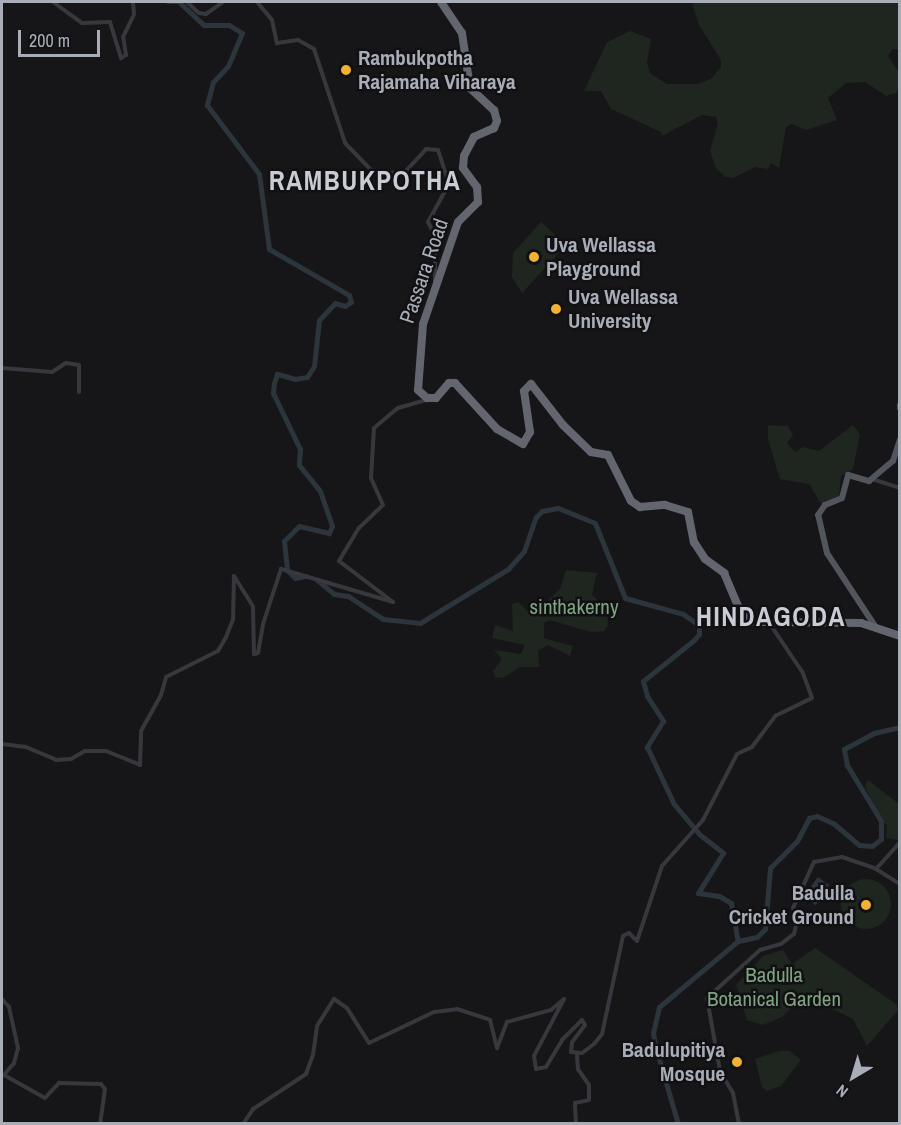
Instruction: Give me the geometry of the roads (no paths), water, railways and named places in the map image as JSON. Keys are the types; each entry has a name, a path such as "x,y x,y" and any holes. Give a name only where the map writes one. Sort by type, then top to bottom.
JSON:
{"highway":[{"name":"Passara Road","path":"431,399 417,386 421,370 420,339 458,222 478,202 477,188 464,168 464,156 472,140 494,128 498,117 470,88 462,33 441,2"},
{"path":"431,399 449,383 455,383 497,429 523,444 530,432 524,391 527,384 532,384 563,425 591,452 608,455 631,501 640,507 665,505 688,512 694,542 705,558 724,573 743,612 754,624 854,623 875,626 900,636"}],"main road":[{"path":"875,626 827,553 818,515 825,505 842,498 848,475 866,481 894,459 900,439"}],"street":[{"path":"53,2 82,23 110,22 115,45 123,58 123,37 134,14 133,2"},
{"path":"168,2 173,4 182,2"},
{"path":"187,2 199,13 206,14 223,2"},
{"path":"258,2 272,20 277,43 298,40 314,49 345,143 370,170 403,174 426,149 438,150 449,184 428,222 435,236 435,291"},
{"path":"2,368 52,372 66,363 79,365 79,392"},
{"path":"2,744 26,747 56,760 70,759 85,751 106,751 140,765 143,723 161,695 166,677 215,653 226,638 235,599 233,576 240,580 251,603 251,651 256,654 278,587 278,573 287,569 394,601 339,561 359,528 383,505 371,478 374,428 398,408 431,399"},
{"path":"871,479 900,488"},
{"path":"577,1055 602,1034 623,936 629,933 637,941 653,883 662,866 700,826 737,754 752,747 775,716 812,698 803,673 770,624"},
{"path":"876,869 900,842"},
{"path":"739,1124 733,1093 720,1071 707,998 747,960 794,934 798,918 793,908 814,862 842,857 876,869 900,884"},
{"path":"2,999 9,1007 18,1048 14,1063 4,1075 45,1098 59,1083 101,1084 105,1089 100,1124"},
{"path":"243,1124 253,1109 306,1074 313,1055 316,1026 334,999 347,1008 369,1043 434,1012 457,1009 490,1020 497,1048 507,1022 551,1010 564,999 547,1026 534,1056 534,1066 539,1070 546,1067 562,1040 585,1020 570,1048 577,1055 578,1069 585,1076 589,1093 589,1100 574,1103 576,1124"}],"waterway":[{"path":"179,2 204,25 229,25 242,33 228,66 213,82 207,105 259,174 269,249 349,295 351,302 345,306 335,303 319,320 314,366 307,377 295,379 277,374 274,383 273,393 300,449 299,465 320,491 332,526 329,533 299,526 284,541 287,570 295,578 306,576"},
{"path":"317,580 334,594 348,596 383,619 420,623 508,569 524,551 536,517 542,511 558,508 595,523 625,598 683,614 699,625 699,634 694,640 643,681 647,696 663,721 647,747 674,804 699,834 723,853 698,893 719,896 731,903 738,941"},
{"path":"678,1124 653,1033 659,1007 738,941 757,937 765,929 770,868 797,841 809,818 817,816 833,823 859,845 872,846 881,839 881,821 847,765 844,749 874,733 900,727"}],"place":[{"name":"Rambukpotha Rajamaha Viharaya","path":"346,70"},
{"name":"Uva Wellassa Playground","path":"534,257"},
{"name":"Uva Wellassa University","path":"556,309"},
{"name":"Badulla Cricket Ground","path":"866,905"},
{"name":"Badulupitiya Mosque","path":"737,1062"}],"district":[{"name":"RAMBUKPOTHA","path":"365,181"},
{"name":"HINDAGODA","path":"771,617"}],"park label":[{"name":"sinthakerny","path":"574,607"},
{"name":"Badulla Botanical Garden","path":"774,987"}]}
